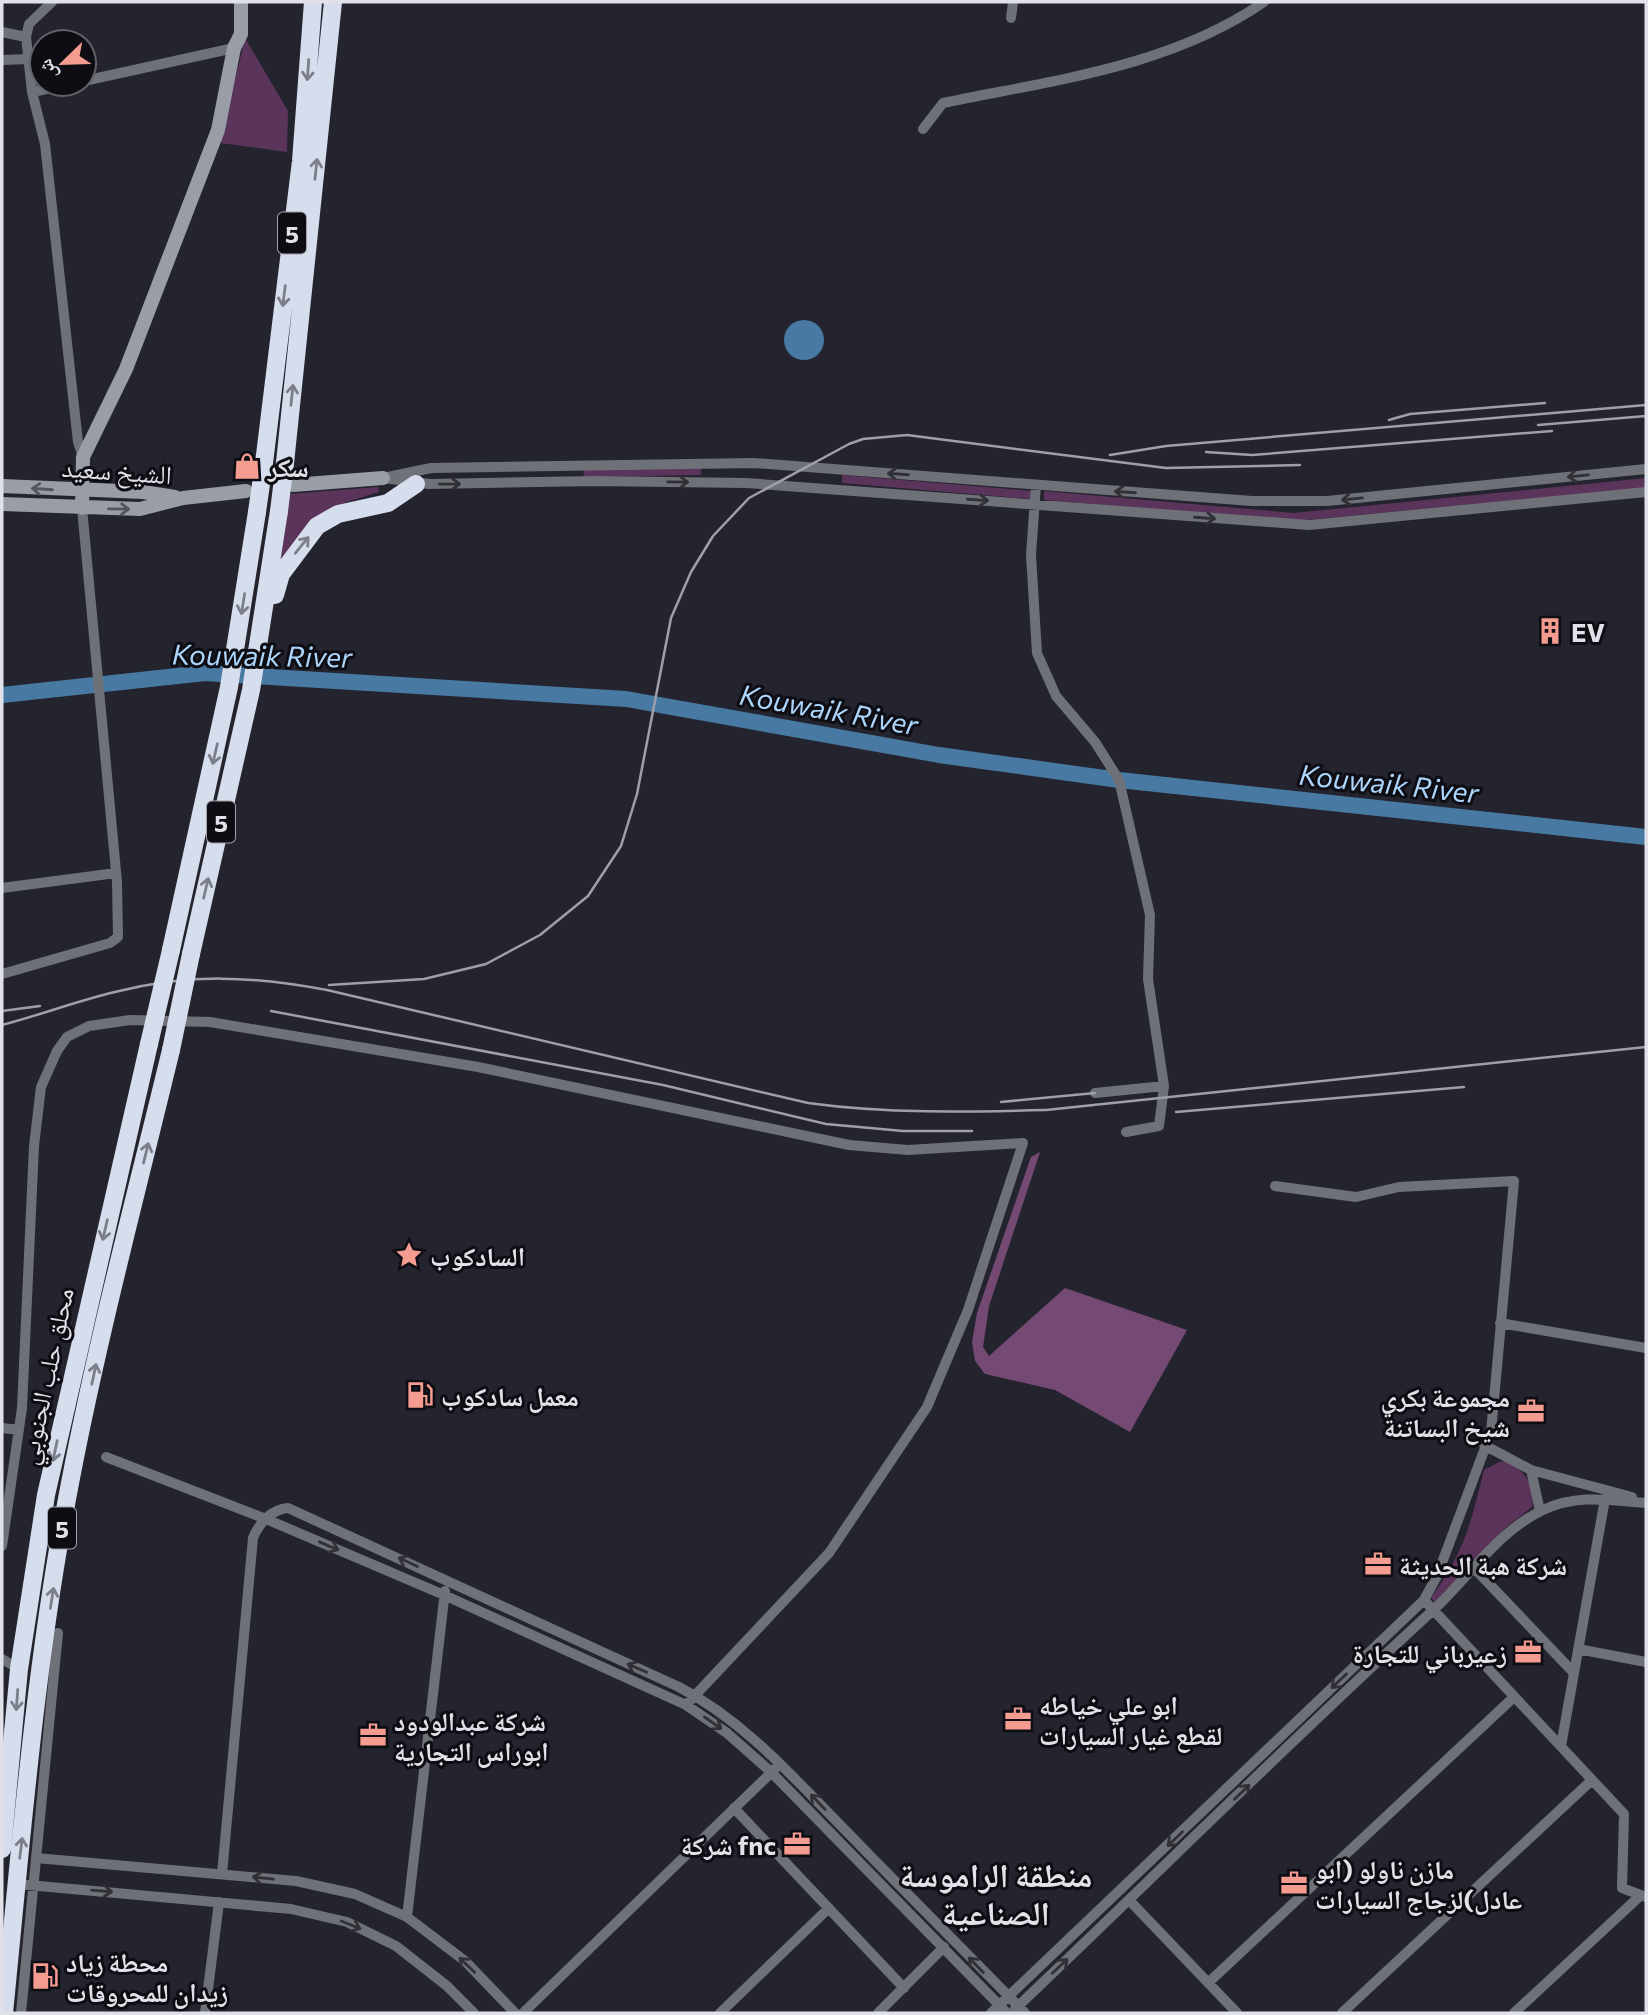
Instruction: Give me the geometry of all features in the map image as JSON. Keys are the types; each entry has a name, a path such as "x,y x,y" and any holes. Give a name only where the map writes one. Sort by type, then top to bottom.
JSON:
{"highway":[{"name":"محلق حلب الجنوبي","path":"2,1843 19,1669 49,1482 171,950 236,649 264,463 300,165 313,2"},
{"name":"5","path":"4,2013 25,1884 35,1710 67,1500 100,1345 171,1050 251,690 285,463 332,2"},
{"path":"257,652 281,574 317,526 338,514 388,503 416,484"}],"main road":[{"path":"82,508 83,457 126,369 218,130 234,48 241,34 241,2"},
{"path":"293,485 383,478"},
{"name":"الشيخ سعيد","path":"2,486 143,492 183,498"},
{"path":"183,498 246,491"},
{"name":"الشيخ سعيد","path":"2,504 140,509 183,498"}],"street":[{"path":"28,48 26,37 29,24 52,2"},
{"path":"1011,18 1013,2"},
{"path":"923,129 943,103 1151,59 1238,20 1264,2"},
{"path":"2,32 26,37"},
{"path":"98,78 234,48"},
{"path":"2,61 28,59"},
{"path":"34,98 45,144 78,442 83,457"},
{"path":"383,478 431,468 754,463 1252,501 1327,501 1646,469"},
{"path":"383,478 416,484 595,481 746,483 1309,525 1646,492"},
{"path":"1036,485 1031,555 1037,653 1056,696 1095,743 1119,780 1150,915 1148,979 1164,1086 1158,1126 1126,1132"},
{"path":"2,974 110,943 118,937 116,873 82,508"},
{"path":"2,888 116,873"},
{"path":"2,1546 5,1499 19,1430 31,1258 34,1146 41,1087 57,1051 68,1037 89,1026 130,1020 210,1022 478,1067 849,1145 908,1150 1023,1143 968,1310 927,1407 829,1553 686,1705"},
{"path":"1096,1093 1164,1086"},
{"path":"991,2013 1424,1600 1437,1576 1491,1432 1514,1181 1399,1187 1356,1197 1275,1186"},
{"path":"1500,1323 1646,1348"},
{"path":"2,1428 19,1430"},
{"path":"1485,1445 1531,1470 1646,1502"},
{"path":"106,1457 266,1519 444,1595 686,1705 726,1733 771,1772 999,2005 1015,2011"},
{"path":"1531,1470 1541,1511"},
{"path":"1015,2011 1433,1611 1507,1534 1541,1511 1576,1499 1646,1502"},
{"path":"1561,1746 1605,1499"},
{"path":"222,1874 251,1548 256,1530 266,1519 281,1509 298,1510 695,1695 744,1730 780,1764 1008,1997 1015,2011"},
{"path":"1474,1568 1574,1672"},
{"path":"407,1917 447,1581"},
{"path":"1424,1600 1624,1814 1622,1888 1644,1896 1514,2013"},
{"path":"21,2013 25,1884 36,1858 58,1633"},
{"path":"553,1644 559,1633"},
{"path":"1578,1649 1646,1662"},
{"path":"2,1658 19,1669"},
{"path":"1208,1983 1514,1697"},
{"path":"523,2013 780,1764"},
{"path":"1342,2013 1592,1780"},
{"path":"734,1808 904,1988"},
{"path":"36,1858 296,1881 355,1894 407,1917 464,1961 515,2013"},
{"path":"25,1884 292,1909 347,1922 396,1946 447,1986 474,2013"},
{"path":"1129,1900 1237,2013"},
{"path":"205,2013 219,1902"},
{"path":"720,2013 829,1908"},
{"path":"878,2013 944,1947"}],"shaded area":[{"path":"245,38 288,111 287,152 220,143"},
{"path":"701,467 701,475 584,477 583,468"},
{"path":"842,475 1032,491 1031,499 842,483"},
{"path":"1646,478 1646,488 1294,521 1044,500 1044,491 1294,513"},
{"path":"378,487 379,492 341,504 325,513 275,571 289,494"},
{"path":"1040,1152 989,1306 983,1347 989,1356 1065,1288 1187,1330 1130,1432 1055,1390 985,1374 975,1361 972,1342 977,1313 1031,1157"},
{"path":"1510,1461 1531,1486 1532,1507 1504,1529 1435,1602 1431,1598 1452,1566 1465,1537 1484,1470 1499,1462"}],"water":[{"path":"804,320 818,326 824,340 818,354 804,360 790,354 784,340 790,326"}],"waterway":[{"name":"Kouwaik River","path":"2,695 205,673 626,699 939,755 1119,780 1646,837"}],"railway":[{"path":"1389,420 1410,414 1545,403"},
{"path":"1110,455 1166,446 1646,405"},
{"path":"1538,425 1646,416"},
{"path":"1206,452 1252,455 1552,431"},
{"path":"329,985 424,979 486,964 540,935 588,896 621,846 637,794 671,618 691,572 713,536 749,498 849,444 863,439 907,435 1166,468 1300,465"},
{"path":"2,1025 143,986 195,979 247,979 327,990 808,1103 927,1111 1046,1110 1646,1047"},
{"path":"2,1011 40,1006"},
{"path":"271,1011 663,1085 826,1124 903,1131 972,1131"},
{"path":"1176,1112 1464,1087"},
{"path":"1001,1102 1095,1093"}],"place":[{"name":"سكر","path":"247,466"},
{"name":"EV","path":"1550,631"},
{"name":"السادكوب","path":"409,1255"},
{"name":"معمل سادكوب","path":"420,1395"},
{"name":"مجموعة بكري شيخ البساتنة","path":"1531,1411"},
{"name":"شركة هبة الحديثة","path":"1378,1564"},
{"name":"زعيرباني للتجارة","path":"1528,1652"},
{"name":"ابو علي خياطه لقطع غيار السيارات","path":"1018,1719"},
{"name":"شركة عبدالودود ابوراس التجارية","path":"373,1735"},
{"name":"شركة fnc","path":"797,1844"},
{"name":"مازن ناولو (ابو عادل)لزجاج السيارات","path":"1294,1883"},
{"name":"محطة زياد زيدان للمحروقات","path":"45,1976"}],"district":[{"name":"منطقة الراموسة الصناعية","path":"996,1892"}]}
